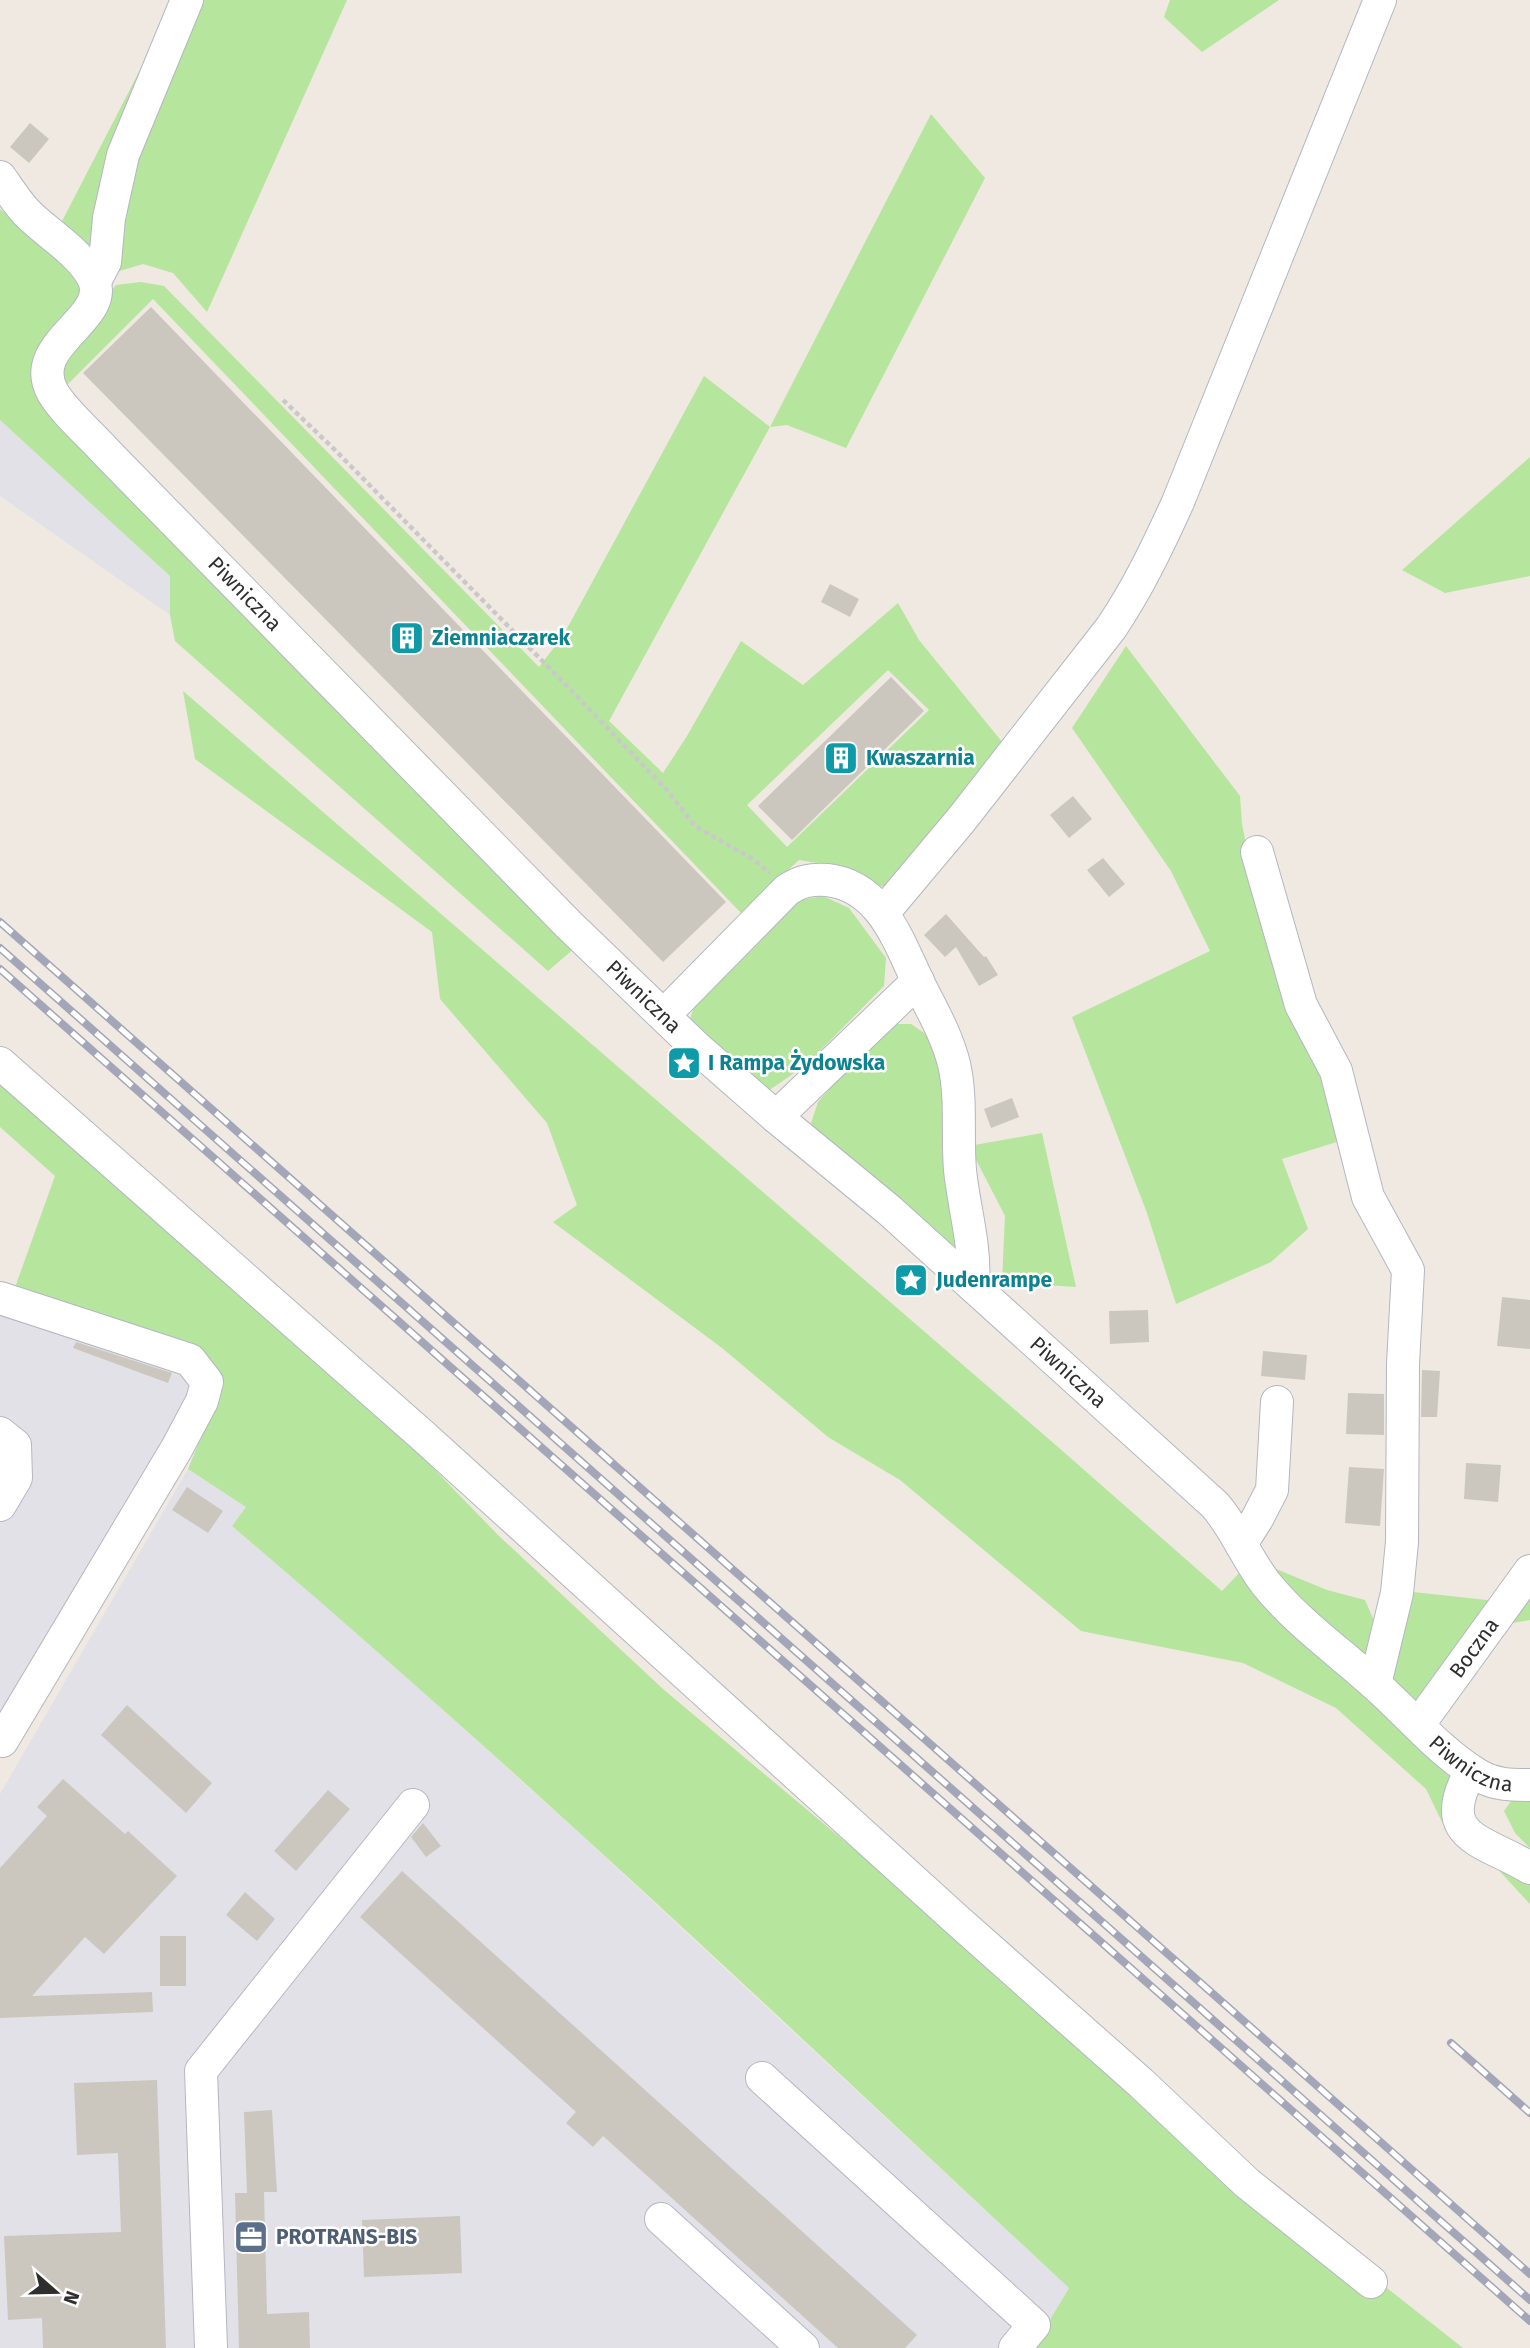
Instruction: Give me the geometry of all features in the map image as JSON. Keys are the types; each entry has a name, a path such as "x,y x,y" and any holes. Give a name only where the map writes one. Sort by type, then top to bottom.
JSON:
{"street":[{"name":"Piwniczna","path":"187,0 124,155 109,218 104,262 95,281 95,299 85,316 60,342 53,354 48,376 52,392 107,453 568,924 696,1047 889,1210 1215,1504 1227,1518 1268,1585 1337,1653 1471,1771 1498,1784 1530,1785"},
{"path":"883,913 961,820 1111,628 1151,563 1380,0"},
{"path":"0,177 25,211 82,262 95,281"},
{"path":"1257,852 1301,1005 1336,1071 1368,1197 1408,1270 1403,1364 1402,1542 1397,1593 1375,1684"},
{"path":"664,1015 787,890 809,880 843,883 865,895 883,913 948,1043 958,1086 960,1168 973,1248 973,1286"},
{"path":"776,1117 918,981"},
{"path":"0,1063 422,1435 947,1911 1141,2082 1247,2183 1371,2282"},
{"path":"0,1298 190,1360 207,1381 202,1401 177,1448 1,1742"},
{"path":"1241,1544 1272,1490 1277,1402"},
{"path":"0,1433 15,1445 16,1478 0,1505"},
{"name":"Boczna","path":"1419,1724 1530,1572"},
{"path":"1471,1771 1457,1800 1463,1827 1477,1841 1530,1868"},
{"path":"211,2348 201,2071 413,1805"},
{"path":"762,2078 1034,2325 1015,2348"},
{"path":"661,2219 803,2348"}],"path":[{"path":"283,400 566,685 666,789 695,826 751,858 787,890"}],"shaded area":[{"path":"0,420 171,576 170,615 0,496"},
{"path":"0,1289 114,1323 210,1359 0,1722"},
{"path":"188,1469 247,1507 232,1526 357,1632 580,1834 1069,2288 1033,2348 0,2348 0,1794"}],"green space":[{"path":"200,0 347,0 207,312 173,273 143,264 113,273 59,227 172,8"},
{"path":"1170,0 1279,0 1202,52 1164,17"},
{"path":"931,114 985,178 846,448 787,425 770,427"},
{"path":"0,209 76,272 82,299 40,398 576,947 548,971 175,641 170,615 170,576 0,420"},
{"path":"141,282 164,286 539,667 563,636 704,376 770,427 609,721 663,773 741,641 803,685 898,603 919,640 1003,743 892,884 874,888 830,865 799,860 741,913 153,299 63,389 61,362 116,285","holes":["888,670 929,710 787,847 747,805"]},
{"path":"1530,457 1530,576 1445,593 1402,570"},
{"path":"1126,646 1240,796 1242,824 1252,874 1332,1082 1343,1140 1282,1159 1308,1229 1271,1262 1176,1304 1147,1213 1072,1017 1210,951 1171,871 1072,728"},
{"path":"183,691 1222,1591 1242,1570 1453,1765 1450,1796 1530,1876 1530,1904 1492,1863 1468,1850 1442,1822 1426,1789 1336,1708 1243,1663 1081,1631 900,1480 828,1437 722,1348 553,1222 577,1205 547,1123 440,999 432,932 195,759"},
{"path":"823,896 849,908 886,958 884,986 806,1065 768,1091 689,1022 699,992 794,901"},
{"path":"887,1024 911,1024 930,1037 942,1077 960,1255 827,1150 811,1123 818,1102"},
{"path":"0,1077 316,1347 497,1534 663,1689 1226,2161 1463,2348 1033,2348 1069,2288 551,1807 232,1526 246,1507 188,1469 220,1391 210,1359 114,1323 13,1293 55,1176 0,1127"},
{"path":"1042,1133 1076,1287 1002,1282 1005,1216 969,1146"},
{"path":"1259,1562 1327,1590 1365,1600 1375,1623 1364,1661"},
{"path":"1530,1590 1530,1620 1505,1624"},
{"path":"1413,1592 1496,1601 1418,1706 1387,1681"},
{"path":"1530,1796 1530,1848 1515,1833 1504,1811 1514,1797"}],"building":[{"path":"30,123 49,139 29,163 10,147"},
{"name":"Ziemniaczarek","path":"151,307 726,902 663,962 83,373"},
{"path":"830,584 859,599 850,617 821,602"},
{"name":"Kwaszarnia","path":"891,677 924,711 792,840 758,806"},
{"path":"1073,796 1092,819 1069,838 1050,815"},
{"path":"1103,858 1125,884 1109,897 1087,870"},
{"path":"946,914 984,957 986,956 998,975 979,986 956,947 945,957 924,935"},
{"path":"1012,1098 1019,1117 991,1128 984,1109"},
{"path":"1502,1297 1530,1300 1530,1349 1497,1346"},
{"path":"1148,1310 1149,1342 1110,1344 1109,1311"},
{"path":"76,1342 172,1373 168,1383 73,1348"},
{"path":"1263,1351 1307,1355 1305,1380 1261,1376"},
{"path":"1422,1370 1440,1371 1437,1417 1421,1417"},
{"path":"1348,1393 1384,1394 1384,1435 1346,1434"},
{"path":"1466,1463 1501,1465 1498,1502 1464,1499"},
{"path":"1349,1467 1384,1469 1380,1526 1345,1523"},
{"path":"187,1487 223,1511 208,1533 172,1510"},
{"path":"127,1705 212,1783 186,1813 101,1735"},
{"path":"63,1779 125,1834 128,1831 177,1876 104,1954 85,1937 32,1996 152,1992 153,2012 0,2018 0,1868 47,1816 37,1807"},
{"path":"328,1790 350,1809 296,1871 274,1851"},
{"path":"423,1823 441,1846 426,1857 411,1837"},
{"path":"402,1871 917,2335 905,2348 838,2348 603,2136 593,2147 566,2123 576,2112 360,1917"},
{"path":"245,1892 275,1919 257,1941 226,1915"},
{"path":"160,1936 186,1936 186,1986 160,1986"},
{"path":"157,2080 166,2348 43,2348 42,2318 8,2320 4,2236 121,2232 118,2153 77,2155 74,2083"},
{"path":"272,2110 277,2192 264,2192 267,2314 309,2312 310,2348 239,2348 235,2193 247,2193 244,2112"},
{"path":"460,2216 462,2273 364,2277 362,2220"}],"railway":[{"path":"0,922 1530,2274"},
{"path":"0,948 1530,2300"},
{"path":"0,969 1530,2321"},
{"path":"1451,2043 1530,2113"}],"place":[{"name":"Ziemniaczarek","path":"407,638"},
{"name":"Kwaszarnia","path":"841,758"},
{"name":"I Rampa Żydowska","path":"684,1063"},
{"name":"Judenrampe","path":"911,1280"},
{"name":"PROTRANS-BIS","path":"251,2237"}]}
